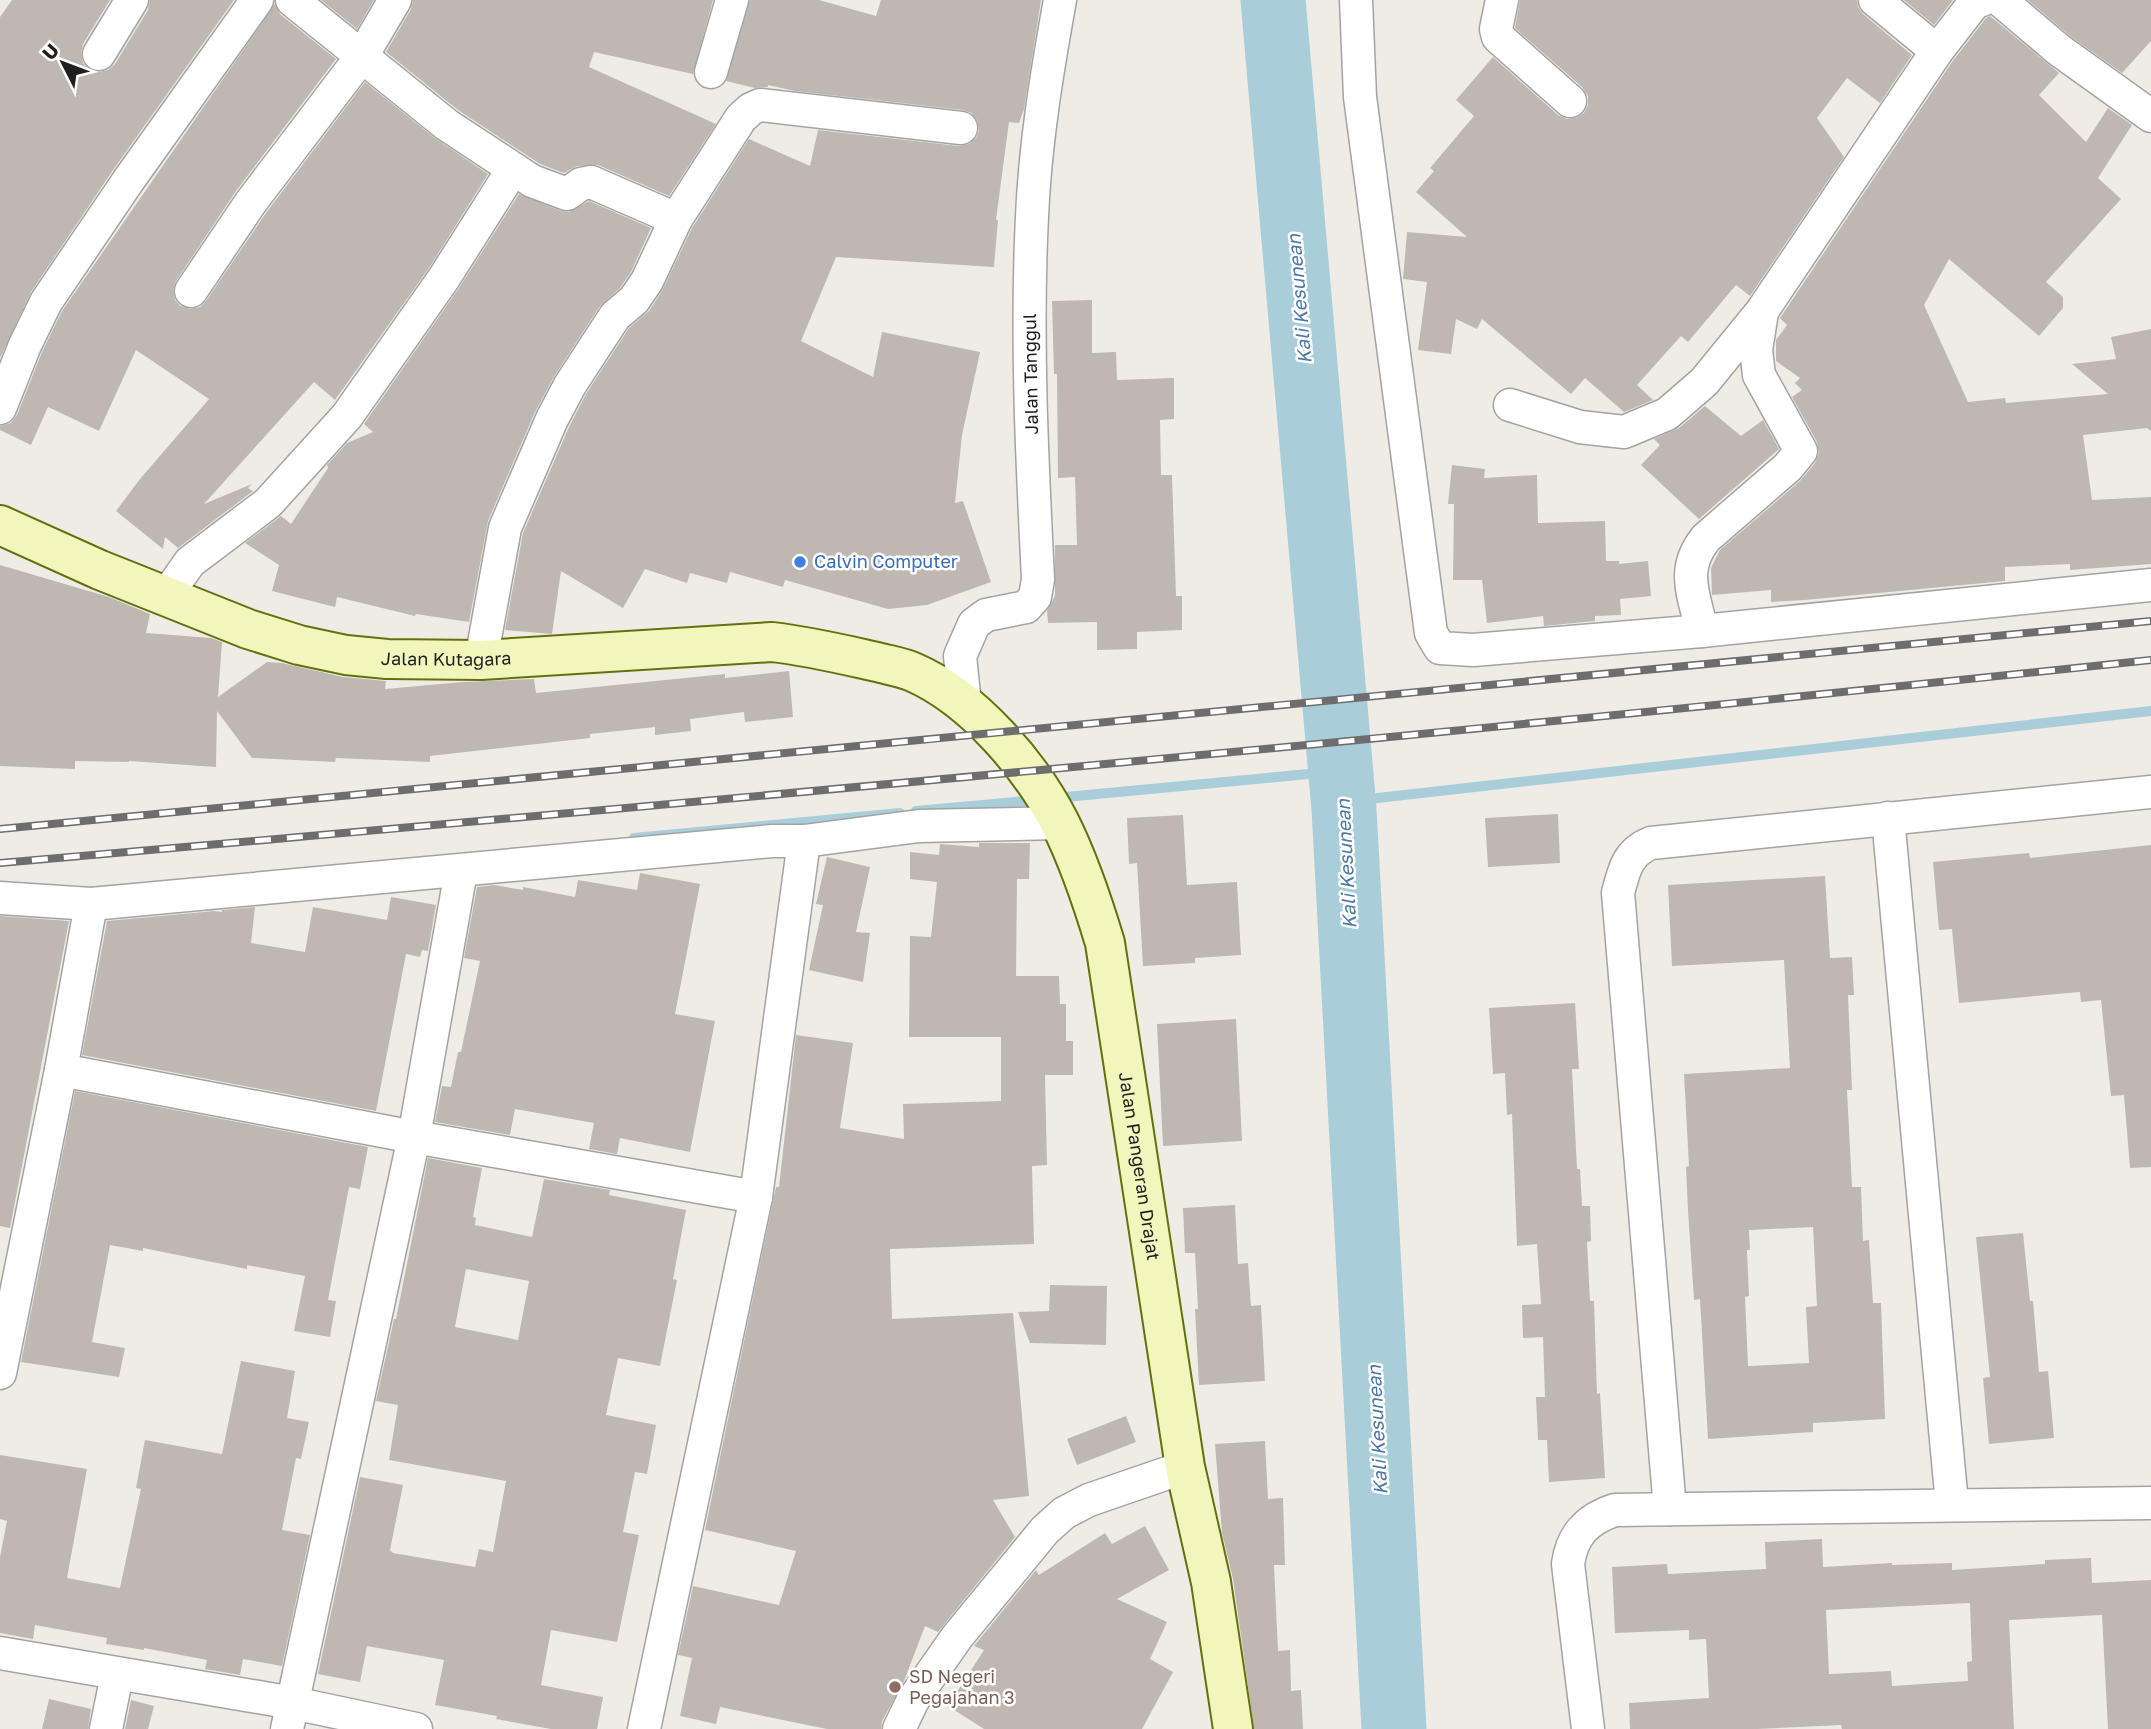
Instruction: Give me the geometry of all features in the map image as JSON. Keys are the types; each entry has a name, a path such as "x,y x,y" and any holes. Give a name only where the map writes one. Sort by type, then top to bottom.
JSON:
{"street":[{"path":"99,54 132,0"},
{"path":"0,408 25,345 46,302 257,0"},
{"path":"292,0 410,97 533,181 567,194 581,184 591,182 676,219"},
{"path":"191,291 251,202 362,56 395,0"},
{"path":"711,72 732,0"},
{"name":"Jalan Tanggul","path":"965,704 960,656 974,624 986,615 1026,607 1035,597 1038,579 1029,342 1032,215 1042,96 1060,0"},
{"path":"1356,0 1360,97 1431,634 1440,648 1473,650 1702,631 2151,585"},
{"path":"1502,0 1496,29 1498,37 1570,101"},
{"path":"1875,0 1937,51"},
{"path":"1510,405 1580,427 1624,432 1667,414 1704,383 1762,310 1937,51 1975,2 1982,0"},
{"path":"2000,0 2059,50 2151,116"},
{"path":"481,660 505,528 552,419 570,385 615,316 634,300 648,281 676,219 741,118 760,105 961,128"},
{"path":"166,596 190,562 268,503 347,416 444,278 513,169"},
{"path":"1702,631 1690,573 1692,560 1698,549 1706,538 1788,467 1801,451 1759,375 1756,350 1762,310"},
{"name":"Jalan Kutagara","path":"0,525 100,570 248,629 299,645 346,655 387,659 481,660 772,642 817,648 912,671"},
{"name":"Jalan Pangeran Drajat","path":"912,671 965,704 995,734 1031,779 1057,819 1094,906 1105,943 1185,1467 1211,1582 1233,1729"},
{"path":"1670,1509 1618,893 1623,870 1637,848 1651,843 2151,792"},
{"path":"1888,818 1952,1504"},
{"path":"0,898 91,904 772,841 804,841 919,826 1057,819"},
{"path":"645,1729 756,1197 804,841"},
{"path":"290,1716 414,1137 461,871"},
{"path":"0,1373 61,1070 91,904"},
{"path":"61,1070 414,1137 756,1197"},
{"path":"899,1729 913,1700 950,1646 1045,1530 1064,1513 1089,1500 1185,1467"},
{"path":"1588,1729 1568,1564 1570,1550 1583,1528 1597,1516 1615,1510 2151,1503"},
{"path":"0,1653 117,1675 290,1716 415,1729"},
{"path":"106,1729 117,1675"}],"building":[{"path":"12,0 110,0 83,44 81,53 83,63 90,70 99,72 108,70 115,64 148,10 150,0 234,0 113,170 31,292 0,358 0,17"},
{"path":"321,0 374,0 357,29"},
{"path":"413,0 713,0 693,74 594,52 589,67 716,124 669,196 598,165 577,166 564,173 540,164 458,110 386,52 411,9"},
{"path":"750,0 819,0 876,16 881,0 1041,0 1024,109 1019,123 1009,122 996,220 994,267 836,257 801,341 873,377 882,332 980,352 962,435 955,503 963,501 991,582 927,605 888,609 785,580 783,587 730,572 727,583 690,573 687,583 645,569 623,608 561,571 552,634 505,630 523,533 569,427 586,394 629,328 649,311 662,291 692,228 749,139 810,166 818,130 959,146 969,144 979,131 977,120 971,113 963,110 795,91 768,85 755,88 726,81"},
{"path":"1520,0 1857,0 1863,14 1912,55 1880,103 1847,78 1817,118 1844,157 1750,296 1736,285 1688,342 1681,336 1637,385 1653,400 1624,412 1585,378 1571,394 1482,319 1477,329 1456,319 1451,354 1418,350 1427,282 1403,279 1407,232 1467,237 1416,192 1434,171 1430,168 1474,116 1456,100 1493,57 1558,115 1567,119 1576,118 1584,113 1588,105 1588,96 1582,87 1515,28"},
{"path":"1904,0 1953,0 1934,25"},
{"path":"2028,0 2151,0 2151,41 2122,73 2070,36"},
{"path":"275,4 280,14 336,59 236,191 176,281 173,290 175,300 180,306 190,309 200,307 206,301 266,213 365,82 436,139 488,174 429,268 335,400 314,382 204,504 252,484 248,488 253,491 178,548 165,537 163,549 116,511 209,399 136,350 99,431 48,407 31,445 0,430 0,426 11,423 17,415 62,311"},
{"path":"1990,16 2059,73 2039,95 2086,142 2108,108 2132,125 2098,178 2121,199 2046,282 2063,297 2063,308 2039,336 1949,259 1924,305 1968,402 2005,398 2006,403 2108,394 2072,364 2116,359 2111,337 2151,329 2151,431 2147,428 2083,435 2092,500 2151,497 2151,564 2070,570 2070,564 2005,567 2005,581 1805,600 1771,602 1771,590 1712,595 1711,568 1720,550 1800,481 1815,463 1819,453 1817,442 1792,397 1802,390 1795,383 1800,378 1776,361 1776,340 1787,325 1780,318 1952,62"},
{"path":"519,194 569,212 589,201 651,228 631,272 620,288 600,306 555,375 535,412 488,521 469,622 415,616 337,597 335,607 272,591 279,565 245,543 281,516 291,524 328,468 327,465 347,443 373,432 364,424 459,288"},
{"path":"1092,300 1092,353 1116,352 1117,380 1174,378 1174,419 1160,420 1161,475 1172,475 1176,596 1182,596 1182,630 1137,632 1137,649 1097,650 1097,622 1048,623 1047,611 1055,596 1055,545 1077,545 1075,477 1058,478 1057,374 1054,374 1052,301"},
{"path":"1705,406 1741,436 1763,420 1779,449 1699,519 1641,465 1660,445 1654,439 1679,428"},
{"path":"1452,465 1485,469 1484,478 1537,475 1538,523 1605,521 1606,561 1619,561 1619,564 1648,561 1651,596 1620,599 1621,615 1595,616 1595,621 1544,626 1543,616 1487,623 1482,580 1453,580 1454,504 1448,504"},
{"path":"0,565 109,597 150,614 146,633 211,638 222,642 218,697 267,662 343,677 386,681 385,689 534,679 536,693 725,674 725,678 789,671 793,717 745,722 744,712 690,719 691,731 655,735 655,727 590,734 590,738 430,756 430,762 336,758 335,762 252,758 217,711 216,767 129,761 75,761 75,769 0,766"},
{"path":"1558,814 1560,863 1488,867 1485,818"},
{"path":"1183,815 1187,885 1237,882 1241,955 1195,958 1195,963 1143,966 1137,863 1129,864 1127,818"},
{"path":"979,843 1030,843 1029,879 1017,879 1016,976 1059,976 1060,1004 1066,1004 1066,1041 1073,1041 1073,1075 1045,1075 1047,1165 1032,1166 1034,1244 890,1249 892,1319 1013,1313 1029,1496 993,1500 1015,1537 938,1632 925,1626 904,1681 882,1721 881,1729 827,1729 720,1707 716,1724 680,1716 692,1658 678,1655 693,1586 779,1605 796,1551 705,1530 776,1187 779,1187 796,1035 853,1043 840,1128 904,1139 903,1104 1001,1101 1001,1037 909,1037 910,936 931,937 937,882 910,879 910,852 939,855 940,844 979,847"},
{"path":"2151,845 2151,1167 2130,1168 2124,1095 2111,1096 2101,1000 2081,1002 2080,992 1959,1003 1952,929 1939,930 1933,862 2029,853 2030,858"},
{"path":"827,857 870,867 856,932 870,933 863,982 809,970 823,905 816,904"},
{"path":"640,873 700,884 675,1014 715,1021 690,1152 620,1138 617,1154 589,1149 594,1123 515,1109 510,1135 435,1122 442,1086 451,1087 458,1052 461,1052 480,961 464,958 477,887 494,885 523,890 523,887 575,897 578,880 637,890"},
{"path":"1825,876 1830,958 1852,957 1854,995 1848,995 1852,1090 1847,1090 1852,1187 1861,1187 1863,1241 1869,1240 1873,1303 1881,1303 1885,1419 1813,1423 1813,1432 1708,1439 1700,1299 1694,1300 1688,1211 1686,1167 1689,1166 1684,1074 1790,1068 1784,960 1672,966 1668,885","holes":["1813,1227 1817,1306 1806,1307 1809,1363 1748,1366 1745,1297 1749,1296 1749,1230"]},
{"path":"391,897 436,905 428,951 422,950 420,957 406,954 376,1111 82,1055 107,921 255,907 251,943 305,952 313,907 387,920"},
{"path":"0,916 69,921 10,1228 0,1226"},
{"path":"1575,1003 1579,1069 1572,1069 1577,1169 1580,1169 1582,1206 1590,1206 1591,1241 1587,1242 1590,1301 1594,1301 1597,1394 1600,1393 1605,1478 1549,1482 1547,1440 1538,1440 1536,1397 1545,1397 1543,1337 1523,1338 1522,1305 1541,1304 1537,1244 1517,1246 1512,1114 1507,1115 1505,1073 1493,1074 1489,1008"},
{"path":"1236,1019 1242,1141 1163,1146 1157,1024"},
{"path":"75,1091 368,1147 360,1189 349,1187 328,1300 336,1301 330,1337 294,1331 305,1276 247,1265 247,1269 143,1248 143,1251 110,1245 92,1342 125,1348 119,1377 21,1362"},
{"path":"428,1158 482,1168 473,1217 476,1218 475,1225 532,1237 544,1179 610,1190 609,1195 686,1210 673,1279 677,1280 660,1366 618,1358 606,1415 656,1425 647,1474 635,1472 623,1532 639,1535 617,1642 551,1630 541,1685 603,1697 597,1729 551,1729 435,1705 444,1660 367,1646 360,1682 318,1674 360,1477 403,1485 390,1550 393,1553 475,1567 479,1549 493,1552 506,1481 389,1460 398,1405 376,1401 396,1319","holes":["466,1269 529,1281 518,1340 455,1327"]},
{"path":"1235,1205 1238,1264 1248,1263 1251,1306 1261,1305 1265,1381 1199,1385 1195,1253 1185,1253 1183,1208"},
{"path":"2023,1233 2030,1301 2033,1301 2039,1372 2048,1371 2054,1438 1989,1444 1983,1378 1990,1377 1976,1237"},
{"path":"1050,1285 1107,1286 1106,1345 1030,1343 1018,1312 1049,1311"},
{"path":"241,1361 295,1371 287,1418 309,1422 301,1459 296,1458 282,1530 310,1535 282,1666 243,1659 240,1675 205,1669 207,1660 106,1644 107,1638 35,1625 33,1639 0,1633 0,1557 7,1521 0,1519 0,1455 87,1469 67,1578 120,1588 141,1489 136,1488 145,1440 222,1454"},
{"path":"1126,1416 1136,1442 1077,1465 1067,1439"},
{"path":"1265,1441 1268,1499 1283,1498 1285,1565 1274,1565 1278,1651 1290,1650 1291,1691 1301,1690 1303,1729 1254,1729 1233,1579 1222,1533 1215,1444"},
{"path":"1145,1526 1169,1570 1117,1599 1167,1622 1150,1659 1173,1672 1142,1729 984,1729 948,1706 984,1650 974,1646 1036,1570 1039,1575 1105,1533 1112,1544"},
{"path":"1822,1539 1823,1567 1952,1563 1952,1570 2091,1558 2092,1583 2151,1580 2151,1729 2108,1729 2102,1615 2009,1620 2014,1729 1842,1729 1841,1725 1757,1729 1630,1729 1629,1703 1709,1698 1706,1639 1689,1640 1689,1630 1615,1633 1612,1567 1667,1564 1668,1574 1766,1569 1765,1542","holes":["1970,1603 1972,1661 1967,1662 1968,1681 1892,1686 1891,1671 1829,1674 1826,1610"]},
{"path":"49,1699 91,1709 88,1729 42,1729"},
{"path":"131,1700 154,1706 148,1729 125,1729"}],"waterway":[{"name":"Kali Kesunean","path":"1273,0 1344,809 1394,1729"},
{"path":"1342,802 2151,711"},
{"path":"1055,798 1340,771"},
{"path":"916,811 1036,800"},
{"path":"634,838 900,813"}],"railway":[{"path":"0,829 2151,621"},
{"path":"0,863 1076,767 2151,660"}],"place":[{"name":"Calvin Computer","path":"800,562"},
{"name":"SD Negeri Pegajahan 3","path":"895,1687"}]}
